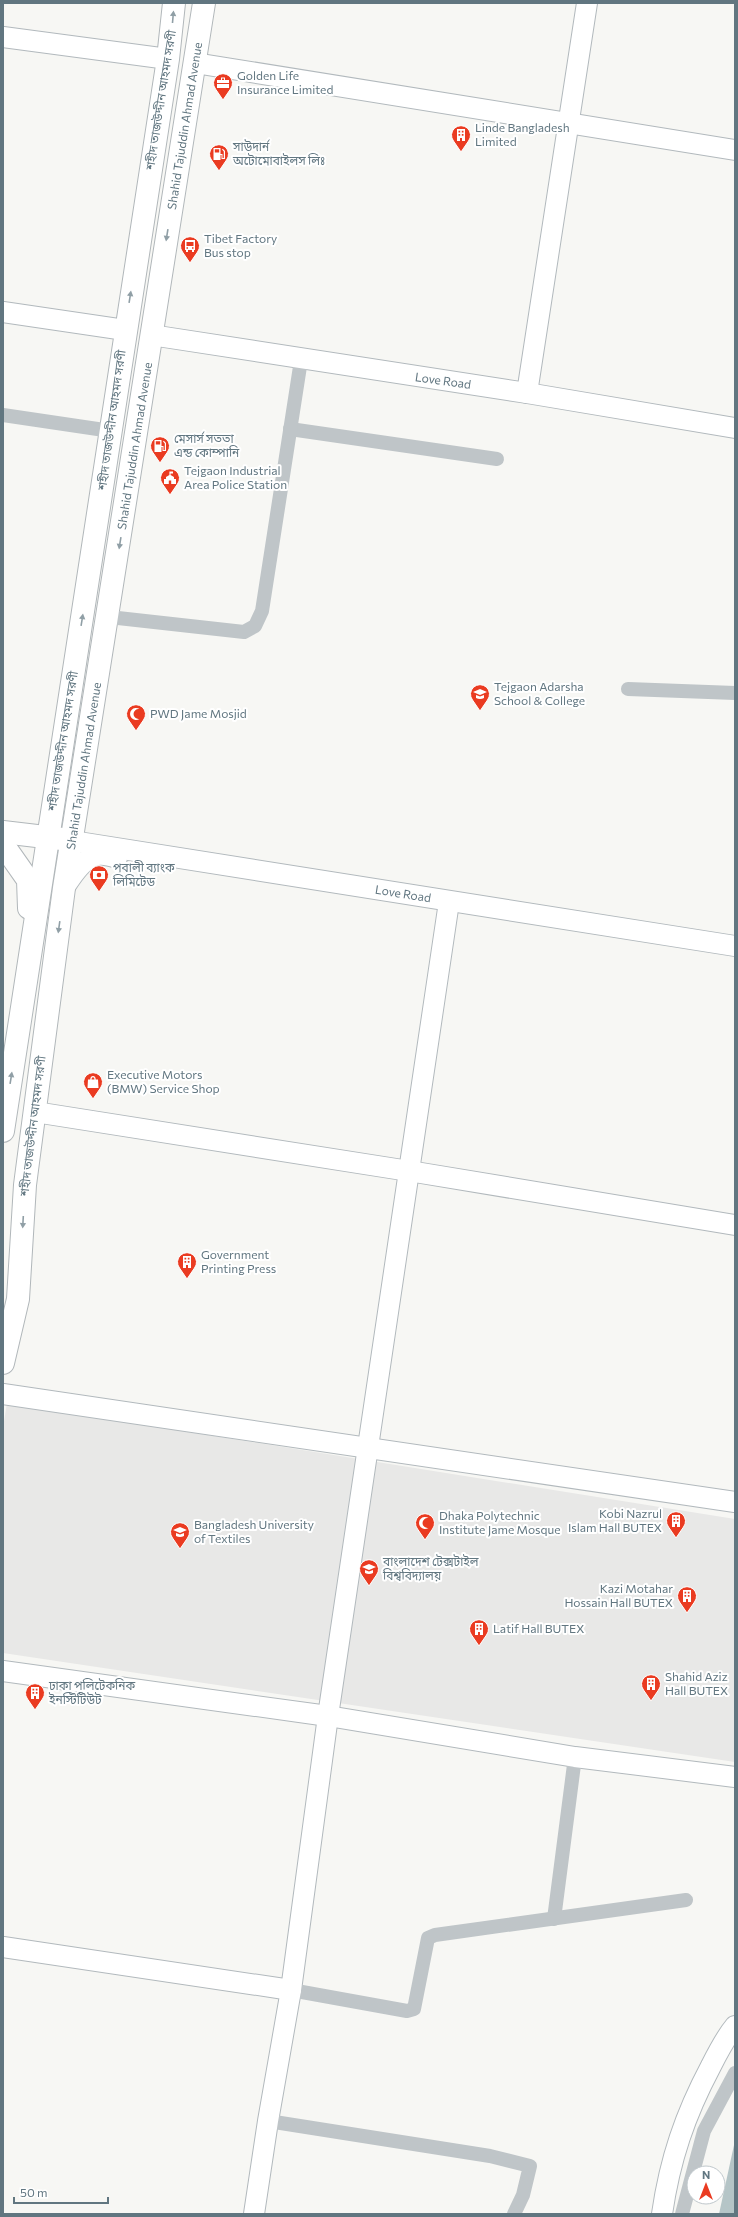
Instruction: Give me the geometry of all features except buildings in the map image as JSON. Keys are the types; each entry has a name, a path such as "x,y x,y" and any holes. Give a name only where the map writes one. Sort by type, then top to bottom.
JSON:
{"main road":[{"name":"শহীদ তাজউদ্দীন আহমদ সরণী","path":"3,1131 5,1107 28,973 52,810 78,650 125,330 168,59 174,3"},
{"name":"Shahid Tajuddin Ahmad Avenue","path":"64,888 109,617 151,335 204,3"},
{"path":"78,650 103,654"},
{"path":"3,832 18,832 52,810"},
{"path":"3,832 60,848 72,841"},
{"path":"3,847 47,845"},
{"path":"3,847 7,850 28,880 30,901 21,958 28,973"},
{"name":"শহীদ তাজউদ্দীন আহমদ সরণী","path":"3,1363 6,1336 18,1299 25,1184 64,888"}],"street":[{"path":"527,393 587,3"},
{"path":"3,37 168,59"},
{"path":"195,63 735,150"},
{"path":"3,312 125,330"},
{"name":"Love Road","path":"151,335 301,360 527,393 735,428"},
{"path":"109,617 244,632 255,626 262,611 301,360"},
{"path":"3,415 111,431"},
{"path":"290,429 497,458"},
{"path":"628,689 735,693"},
{"name":"Love Road","path":"72,841 449,902 735,946"},
{"path":"64,888 83,864 98,855 180,868 198,868 211,863"},
{"path":"254,2214 268,2121 291,1990 328,1716 449,902"},
{"path":"35,1112 409,1171 735,1225"},
{"path":"3,1394 735,1502"},
{"path":"3,1671 328,1716 575,1758 735,1777"},
{"path":"554,1919 575,1758"},
{"path":"3,1947 291,1990 408,2011 414,2009 428,1938 435,1935 686,1900"},
{"path":"662,2214 668,2177 676,2148 697,2092 725,2039 735,2026"},
{"path":"670,2214 676,2177 684,2145 705,2093 735,2040"},
{"path":"682,2214 704,2131 735,2073"},
{"path":"268,2121 490,2156 530,2166 523,2195 514,2214"}],"shaded area":[{"name":"বাংলাদেশ টেক্সটাইল বিশ্ববিদ্যালয়","path":"7,1403 735,1519 735,1762 3,1653 3,1427"},
{"path":"735,2142 735,2214 719,2214 721,2205 726,2205 726,2182"}],"place":[{"name":"Golden Life Insurance Limited","path":"223,100"},
{"name":"Linde Bangladesh Limited","path":"461,152"},
{"name":"সাউদার্ন অটোমোবাইলস লিঃ","path":"219,171"},
{"name":"Tibet Factory Bus stop","path":"190,263"},
{"name":"মেসার্স সততা এন্ড কোম্পানি","path":"160,463"},
{"name":"Tejgaon Industrial Area Police Station","path":"170,495"},
{"name":"Tejgaon Adarsha School & College","path":"480,711"},
{"name":"PWD Jame Mosjid","path":"136,731"},
{"name":"পূবালী ব্যাংক লিমিটেড","path":"99,892"},
{"name":"Executive Motors (BMW) Service Shop","path":"93,1099"},
{"name":"Government Printing Press","path":"187,1279"},
{"name":"Kobi Nazrul Islam Hall BUTEX","path":"676,1538"},
{"name":"Dhaka Polytechnic Institute Jame Mosque","path":"425,1540"},
{"name":"Bangladesh University of Textiles","path":"180,1549"},
{"name":"বাংলাদেশ টেক্সটাইল বিশ্ববিদ্যালয়","path":"369,1586"},
{"name":"Kazi Motahar Hossain Hall BUTEX","path":"687,1613"},
{"name":"Latif Hall BUTEX","path":"479,1646"},
{"name":"Shahid Aziz Hall BUTEX","path":"651,1701"},
{"name":"ঢাকা পলিটেকনিক ইনস্টিটিউট","path":"35,1710"}]}
